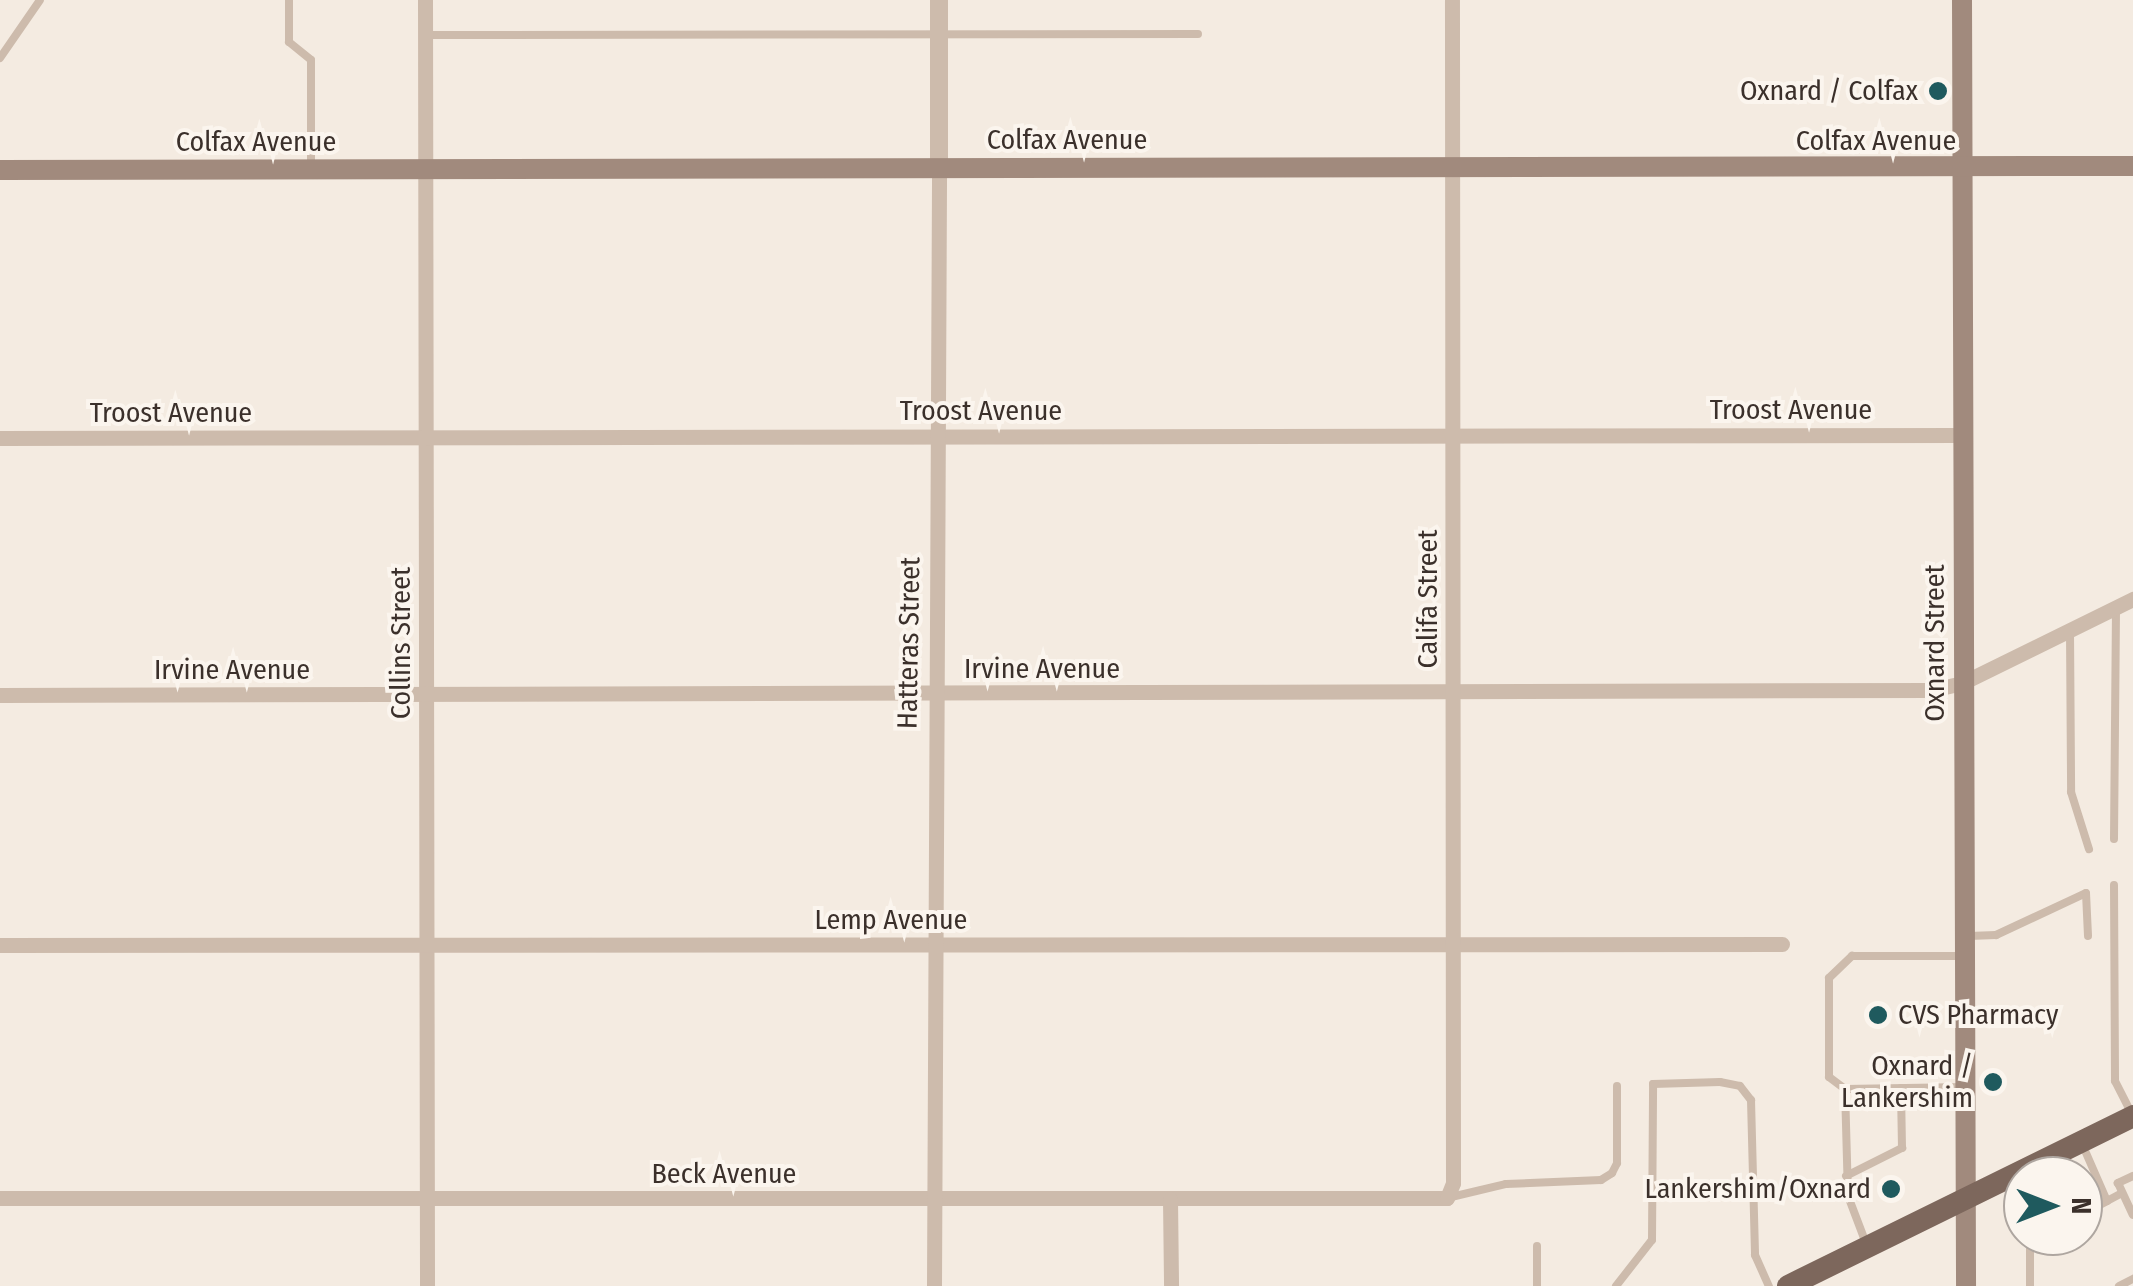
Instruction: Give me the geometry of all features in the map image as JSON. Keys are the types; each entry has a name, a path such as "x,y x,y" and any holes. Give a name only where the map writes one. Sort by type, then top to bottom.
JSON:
{"main road":[{"name":"Oxnard Street","path":"1962,0 1966,1286"},
{"name":"Colfax Avenue","path":"0,170 2133,166"},
{"path":"1788,1286 1824,1278 1866,1246 2133,1116"}],"street":[{"name":"Collins Street","path":"425,0 428,1286"},
{"name":"Hatteras Street","path":"934,1286 939,0"},
{"name":"Califa Street","path":"1447,1198 1453,1183 1452,0"},
{"name":"Troost Avenue","path":"0,438 1962,435"},
{"name":"Irvine Avenue","path":"0,695 1932,690 1962,683 2133,599"},
{"name":"Lemp Avenue","path":"0,944 1782,944"},
{"name":"Beck Avenue","path":"0,1198 1447,1198"},
{"path":"1170,1199 1170,1286"}],"lane":[{"path":"0,58 40,0"},
{"path":"289,0 289,42 310,60 310,170"},
{"path":"425,36 1198,34"},
{"path":"2114,839 2116,608"},
{"path":"2070,630 2071,792 2089,849"},
{"path":"2114,885 2115,1081 2133,1116"},
{"path":"1965,1087 1845,1090 1829,1077 1829,978 1852,956 1965,946 2086,892 2088,936"},
{"path":"1616,1286 1652,1240 1653,1084 1720,1082 1740,1086 1751,1100 1754,1255 1769,1286"},
{"path":"1447,1198 1506,1184 1601,1180 1612,1173 1617,1163 1617,1086"},
{"path":"1846,1176 1902,1148 1901,1088"},
{"path":"1845,1090 1846,1176 1866,1246"},
{"path":"2082,1142 2106,1201"},
{"path":"2133,1176 2118,1184 2133,1216"},
{"path":"2103,1203 2122,1193"},
{"path":"1538,1246 1538,1286"},
{"path":"2030,1256 2030,1286"},
{"path":"2119,1286 2133,1279"}],"place":[{"name":"Oxnard / Colfax","path":"1938,91"},
{"name":"CVS Pharmacy","path":"1878,1015"},
{"name":"Oxnard / Lankershim","path":"1993,1082"},
{"name":"Lankershim/Oxnard","path":"1891,1189"}]}
